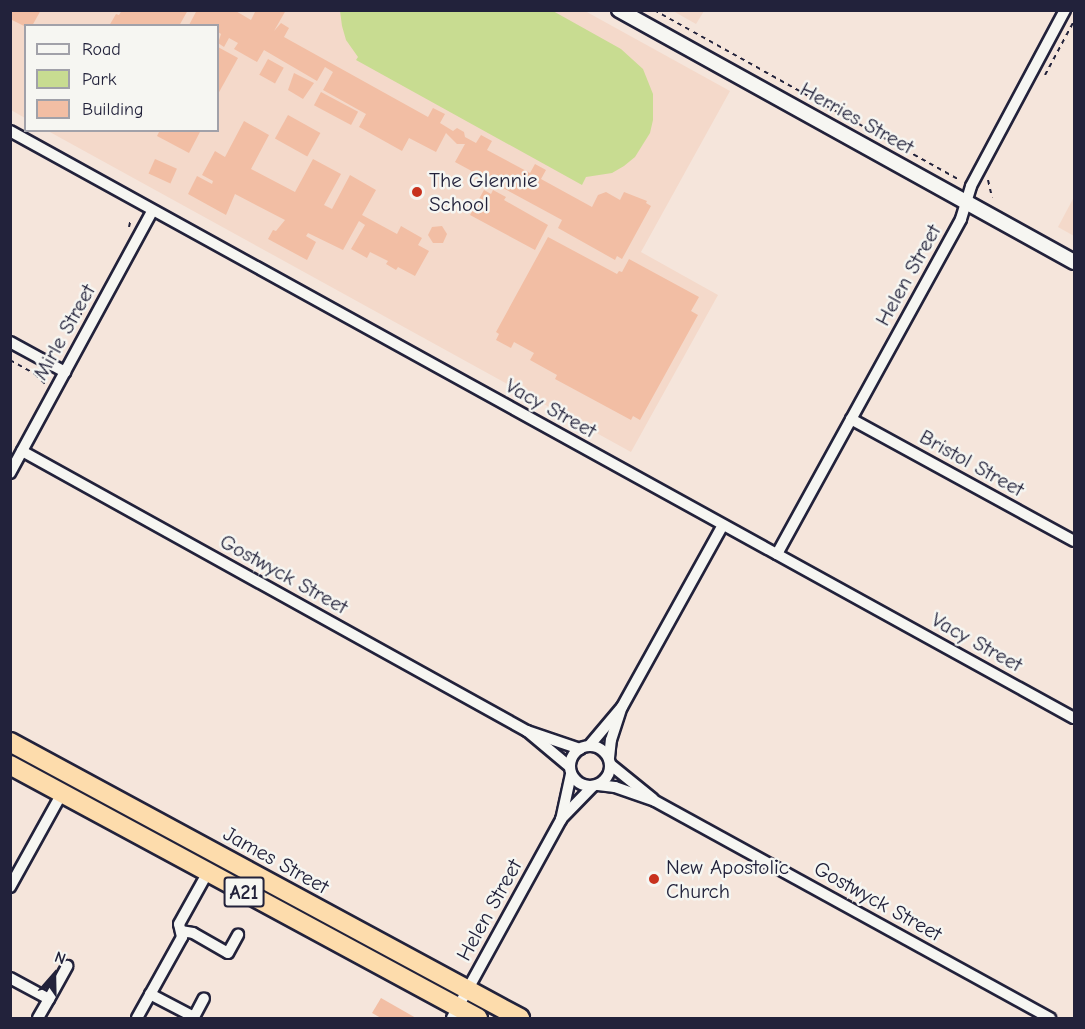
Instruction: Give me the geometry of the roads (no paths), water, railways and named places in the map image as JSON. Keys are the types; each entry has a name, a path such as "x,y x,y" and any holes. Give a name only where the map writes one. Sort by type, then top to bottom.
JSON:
{"highway":[{"name":"James Street","path":"10,742 520,1018"},
{"name":"James Street","path":"10,765 208,872 455,1013 478,1018"}],"street":[{"name":"Herries Street","path":"619,10 1074,262"},
{"name":"Helen Street","path":"777,554 961,219 971,186 1065,10"},
{"name":"Vacy Street","path":"10,131 1074,718"},
{"name":"Mirle Street","path":"10,472 152,211"},
{"path":"10,342 64,372"},
{"name":"Bristol Street","path":"851,419 1074,541"},
{"name":"Gostwyck Street","path":"22,451 527,731 585,747"},
{"path":"622,707 585,747 573,755 570,771 580,784 595,786 608,777 611,740 622,707 723,525"},
{"name":"Gostwyck Street","path":"527,731 570,771"},
{"path":"585,747 601,749 610,761"},
{"name":"Gostwyck Street","path":"610,761 655,801"},
{"name":"Helen Street","path":"561,820 570,771"},
{"name":"Helen Street","path":"455,1013 561,820 595,786"},
{"name":"Gostwyck Street","path":"595,786 615,787 655,801 1050,1018"},
{"path":"10,887 62,793"},
{"path":"137,1018 182,937 179,924 208,872"},
{"path":"181,931 193,933 228,953 238,935"},
{"path":"38,1018 67,966"},
{"path":"10,978 49,999"},
{"path":"150,994 194,1017 204,998"}],"place":[{"name":"The Glennie School","path":"417,192"},
{"name":"New Apostolic Church","path":"654,879"}]}
